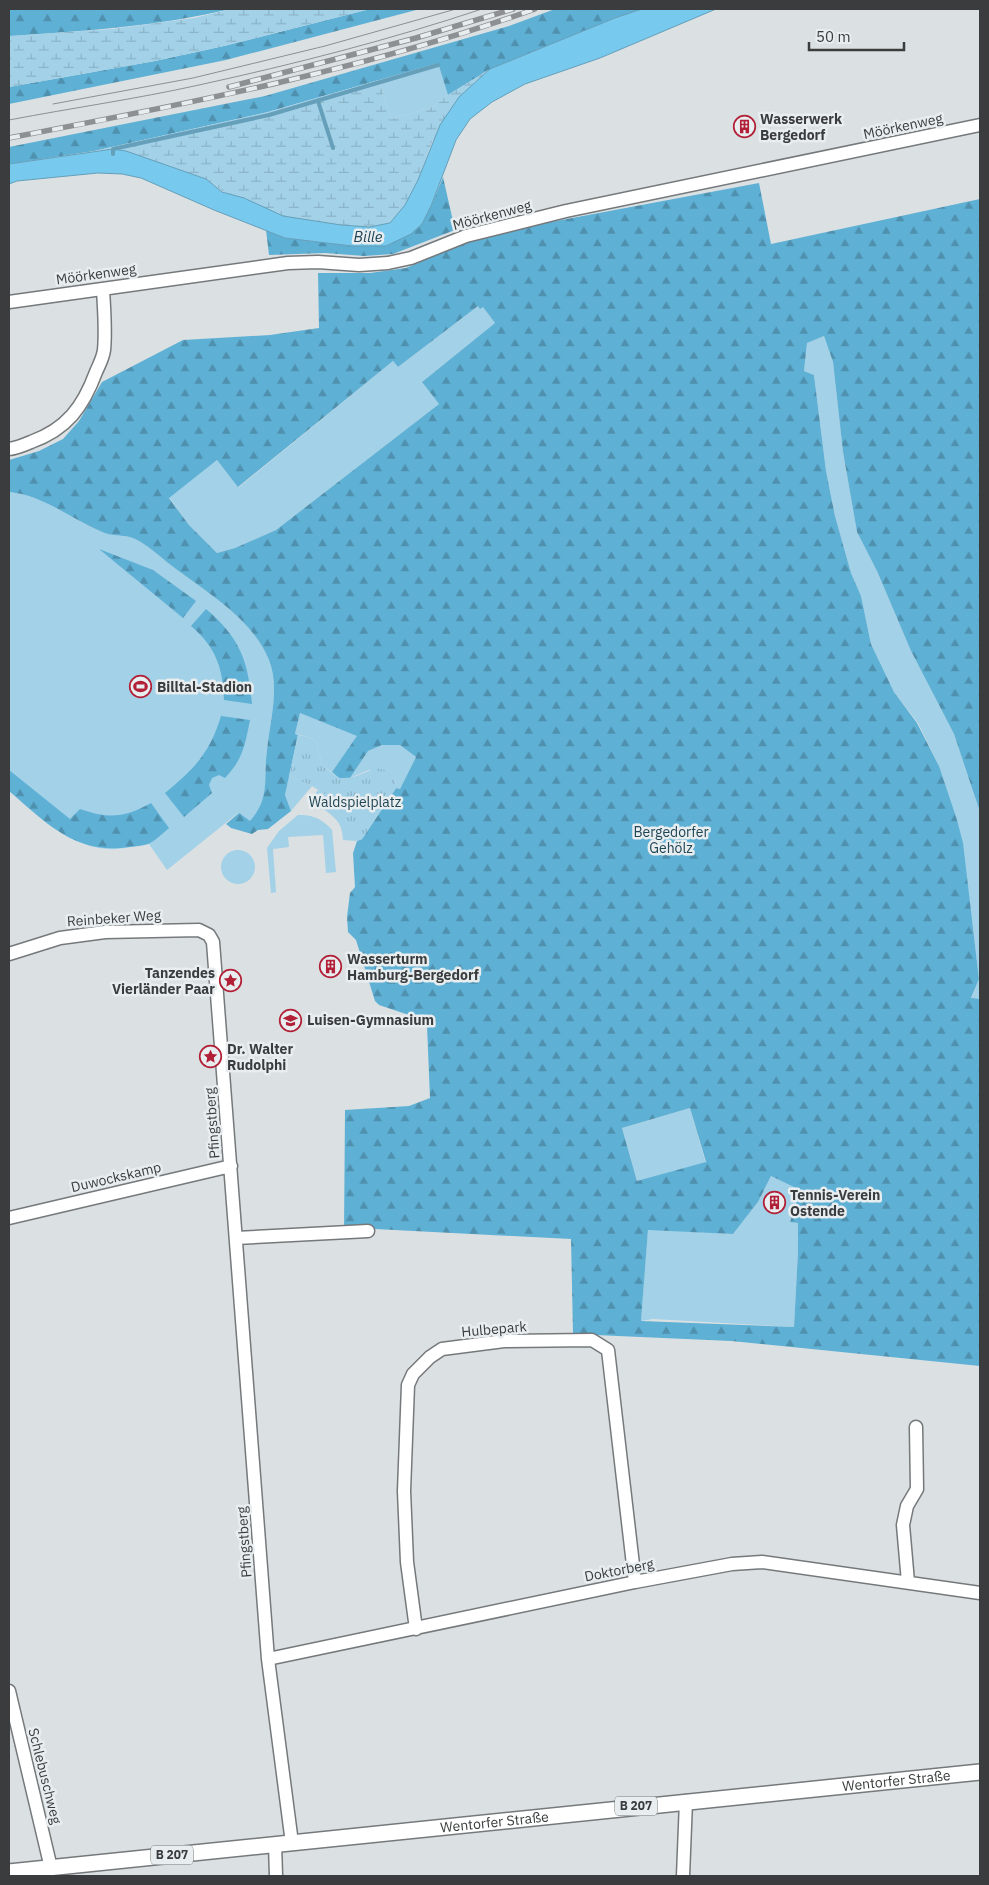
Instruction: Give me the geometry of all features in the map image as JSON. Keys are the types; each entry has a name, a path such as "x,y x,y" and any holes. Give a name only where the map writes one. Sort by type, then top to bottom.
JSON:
{"main road":[{"name":"Wentorfer Straße","path":"9,1872 980,1772"}],"street":[{"name":"Möörkenweg","path":"9,302 288,263 318,262 359,265 388,263 411,258 466,236 566,211 980,125"},
{"path":"9,449 42,438 63,426 78,409 90,389 104,352 105,320 103,289"},
{"name":"Reinbeker Weg","path":"9,954 60,938 105,932 194,929"},
{"name":"Pfingstberg","path":"194,929 209,935 215,952 268,1659 292,1842"},
{"name":"Duwockskamp","path":"9,1218 231,1166"},
{"path":"236,1238 368,1231"},
{"name":"Hulbepark","path":"416,1629 407,1562 404,1491 408,1385 420,1366 442,1349 504,1342 592,1340 608,1350 635,1582"},
{"path":"908,1582 902,1525 907,1506 917,1489 916,1427"},
{"name":"Doktorberg","path":"268,1659 635,1582 732,1564 762,1562 980,1593"},
{"name":"Schlebuschweg","path":"9,1691 51,1868"},
{"path":"683,1876 686,1801"},
{"path":"275,1844 276,1876"}],"green space":[{"path":"9,9 231,9 150,24 9,36"},
{"path":"231,9 370,9 224,46 155,61 9,87 9,36 112,29 194,18"},
{"path":"370,9 420,9 226,60 9,104 9,87 155,61 224,46"},
{"path":"555,9 642,9 615,18 490,69 448,95 438,63 268,112 94,151 9,164 9,147 265,96 509,26"},
{"path":"438,63 448,95 432,107 391,119 379,80"},
{"path":"490,69 471,86 432,142 418,180 405,205 390,223 369,227 341,225 283,216 222,191 206,179 126,151 113,149 94,151 268,112 379,80 391,119 432,107"},
{"path":"443,177 455,230 393,254 364,256 325,253 269,255 266,230 285,238 352,246 431,206"},
{"name":"Bergedorfer Gehölz","path":"759,183 771,244 980,199 980,812 954,734 911,651 877,571 857,532 843,452 833,362 824,336 807,343 804,371 814,375 826,471 835,516 851,573 861,596 871,644 894,692 917,723 939,766 963,843 979,979 971,998 980,999 980,1366 731,1341 573,1334 571,1239 375,1229 344,1232 345,1110 409,1106 430,1098 427,1026 421,1019 379,1005 375,1001 356,940 348,932 347,917 350,893 355,887 353,853 357,841 362,839 396,788 400,789 416,757 400,745 382,745 368,751 350,778 339,778 332,772 357,736 300,713 295,734 298,735 285,795 291,811 268,829 258,830 252,834 231,828 226,824 239,813 250,821 257,812 264,796 274,682 269,660 261,645 251,631 227,607 140,542 127,536 106,534 34,498 9,492 9,460 39,451 63,439 79,421 102,382 183,340 270,335 319,328 318,273 370,273 406,268 464,243 540,224","holes":["478,306 480,309 483,307 495,323 422,382 439,404 276,530 235,548 217,553 189,525 169,498 217,460 238,487 393,361 398,367","690,1108 706,1162 637,1181 622,1128","771,1176 800,1190 790,1222 798,1223 794,1327 641,1321 648,1230 733,1234 758,1202"]},
{"path":"478,306 483,307 495,323 422,382 439,404 276,530 235,548 217,553 189,525 169,497 217,460 239,487 393,361 398,367"},
{"path":"824,336 833,362 843,452 857,532 877,571 911,651 954,734 980,812 980,999 971,999 979,979 973,928 968,893 939,766 918,723 894,692 871,644 861,596 851,573 835,516 826,471 814,375 804,371 807,343"},
{"name":"Billtal-Stadion","path":"9,492 34,498 106,534 131,537 145,544 240,619 261,645 269,660 274,682 274,694 267,750 265,787 261,804 250,822 238,813 167,870 149,844 107,849 78,842 53,828 9,791"},
{"path":"99,549 153,570 196,601 183,618"},
{"path":"206,609 227,630 240,651 248,675 252,704 224,700 222,678 217,659 207,642 191,626"},
{"path":"300,713 358,736 332,772 322,765 316,742 309,737 295,734"},
{"path":"221,716 250,720 240,758 225,778 219,775 212,778 209,785 212,793 184,817 165,793 193,768 200,759 212,740"},
{"name":"Waldspielplatz","path":"298,735 309,737 316,742 322,765 339,778 354,777 377,769 385,770 395,777 396,788 362,839 357,841 343,840 342,830 338,823 325,810 328,796 312,786 289,776"},
{"path":"382,745 400,745 416,757 400,789 396,788 395,777 369,770 350,778 368,751"},
{"path":"9,770 70,819 80,809 100,814 116,815 133,812 151,803 169,828 151,843 141,846 110,848 93,846 77,841 49,825 9,791"},
{"path":"289,776 312,786 291,811 285,795"},
{"path":"318,790 328,796 325,810 308,804"},
{"path":"298,815 308,815 317,818 332,830 336,872 326,873 323,835 288,837 289,847 273,849 276,892 271,893 267,848 279,831"},
{"path":"238,850 245,851 250,855 254,860 254,874 250,879 245,883 238,884 231,883 226,879 222,874 221,867 222,860 226,855 231,851"},
{"path":"690,1108 708,1171 640,1191 622,1128"},
{"path":"771,1176 800,1190 790,1221 798,1223 794,1327 653,1319 641,1321 648,1229 733,1234 758,1202"}],"water":[{"name":"Bille","path":"642,9 716,9 600,58 525,84 492,102 470,119 456,140 431,206 422,224 411,234 386,246 352,246 285,238 141,178 122,174 98,173 17,181 9,184 9,164 113,149 126,151 206,179 222,192 244,198 283,216 341,225 369,227 390,223 405,205 418,180 440,125 459,97 490,69 615,18"}],"waterway":[{"path":"113,154 113,149 269,115 438,65"},
{"path":"318,101 333,148"}],"tram line":[{"path":"53,104 193,78 325,46 456,9"},
{"path":"9,120 175,90 271,69 342,51 482,9"}],"railway":[{"path":"229,87 416,38 513,9"},
{"path":"9,138 142,112 340,68 471,31 535,9"}],"place":[{"name":"Wasserwerk Bergedorf","path":"744,127"},
{"name":"Billtal-Stadion","path":"141,687"},
{"name":"Wasserturm Hamburg-Bergedorf","path":"331,967"},
{"name":"Tanzendes Vierländer Paar","path":"231,981"},
{"name":"Luisen-Gymnasium","path":"291,1020"},
{"name":"Dr. Walter Rudolphi","path":"211,1057"},
{"name":"Tennis-Verein Ostende","path":"774,1203"}]}
